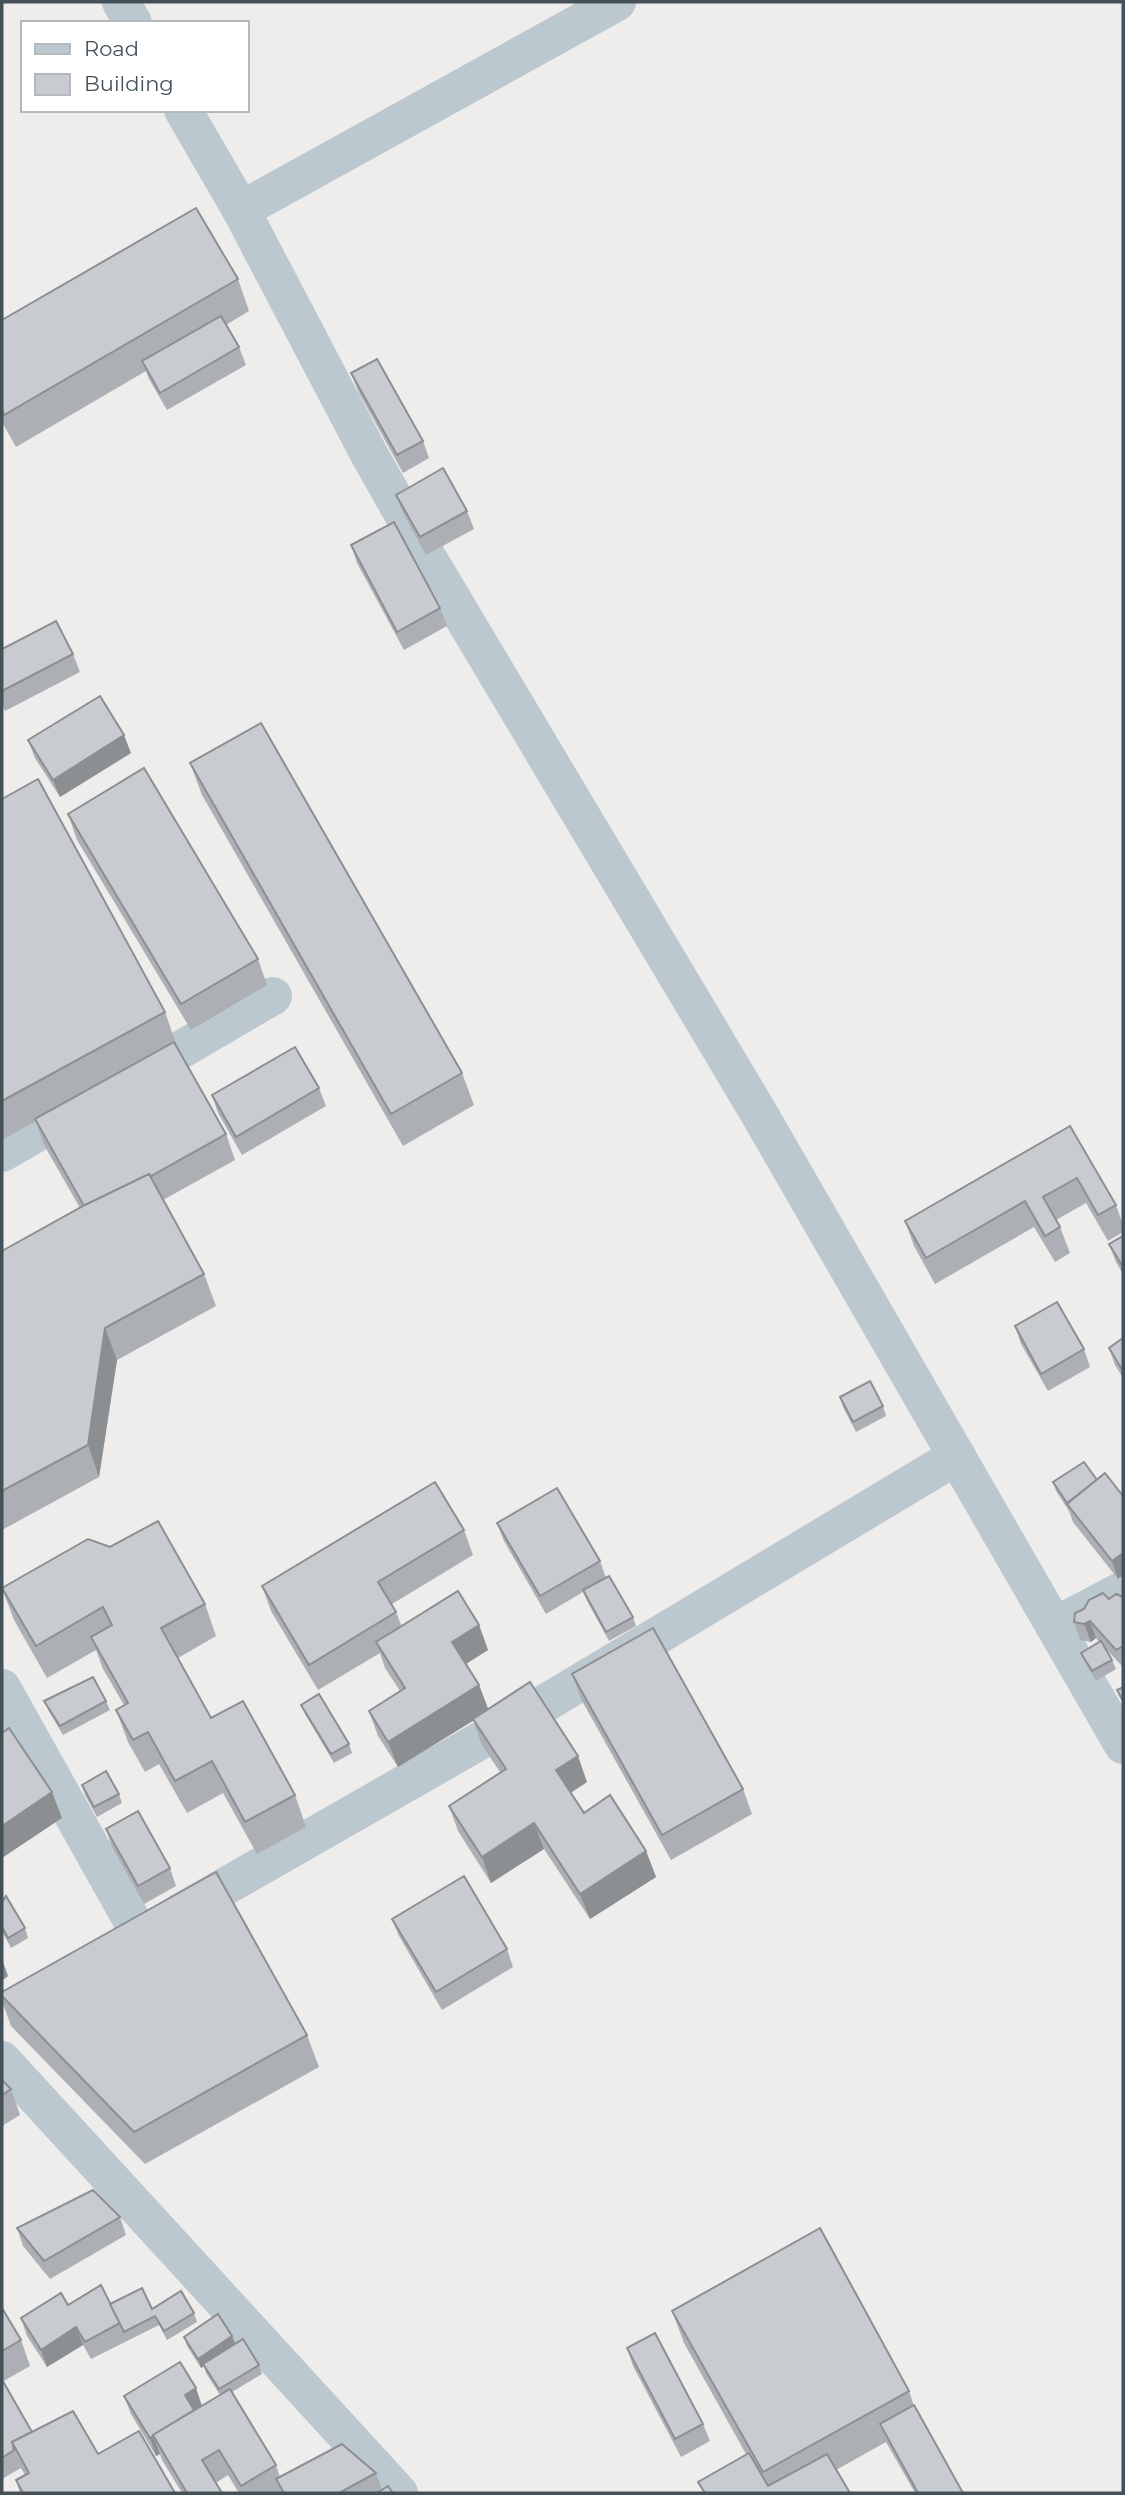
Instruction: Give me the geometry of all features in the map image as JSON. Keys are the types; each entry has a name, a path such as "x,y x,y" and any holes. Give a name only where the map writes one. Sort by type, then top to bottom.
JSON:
{"street":[{"path":"121,2 132,21"},
{"path":"241,210 617,2"},
{"path":"184,112 241,210 369,454 426,555 757,1110 1123,1745"},
{"path":"2,1153 273,996"},
{"path":"106,1956 539,1707 957,1456"},
{"path":"1055,1626 1123,1590"},
{"path":"2,1688 140,1936"},
{"path":"2,2060 399,2493"}],"building":[{"path":"196,208 238,279 4,415 2,320"},
{"path":"221,316 239,347 160,393 142,361"},
{"path":"377,359 423,441 397,455 351,373"},
{"path":"443,468 467,511 420,537 396,495"},
{"path":"394,522 440,608 397,632 351,545"},
{"path":"56,621 73,654 2,691 2,649"},
{"path":"100,696 124,735 53,780 28,740"},
{"path":"261,723 462,1073 391,1114 190,763"},
{"path":"144,768 258,959 181,1004 68,814"},
{"path":"38,779 165,1012 2,1101 2,799"},
{"path":"174,1042 226,1134 151,1176 149,1174 84,1206 35,1119"},
{"path":"295,1047 319,1088 236,1137 212,1095"},
{"path":"1070,1126 1116,1205 1098,1215 1077,1178 1043,1197 1060,1227 1045,1236 1025,1201 926,1258 905,1221"},
{"path":"149,1174 204,1274 105,1328 88,1445 2,1491 2,1251 85,1205"},
{"path":"1123,1236 1123,1267 1109,1244"},
{"path":"1057,1302 1084,1349 1041,1374 1015,1326"},
{"path":"1123,1338 1123,1371 1109,1348"},
{"path":"870,1381 883,1406 853,1422 840,1397"},
{"path":"1084,1462 1097,1480 1067,1503 1053,1482"},
{"path":"1105,1473 1123,1496 1123,1553 1112,1561 1067,1504"},
{"path":"435,1482 464,1530 378,1582 396,1612 309,1665 262,1586"},
{"path":"557,1488 600,1561 540,1596 497,1523"},
{"path":"158,1521 205,1604 161,1628 211,1718 243,1701 295,1795 245,1822 212,1761 175,1781 148,1732 133,1740 116,1710 128,1703 91,1637 112,1625 103,1607 36,1646 2,1588 88,1539 110,1547"},
{"path":"609,1576 633,1617 606,1632 583,1590"},
{"path":"458,1591 479,1625 452,1642 479,1685 388,1742 369,1711 405,1688 376,1642"},
{"path":"1103,1593 1109,1599 1116,1594 1123,1597 1123,1646 1116,1650 1090,1621 1084,1624 1074,1622 1075,1613 1084,1609 1089,1600"},
{"path":"653,1628 743,1789 662,1835 572,1674"},
{"path":"1101,1641 1112,1660 1092,1671 1081,1653"},
{"path":"93,1677 106,1701 60,1726 44,1701"},
{"path":"530,1682 578,1756 556,1770 584,1813 610,1795 646,1851 580,1894 534,1823 482,1857 449,1806 506,1769 473,1719"},
{"path":"1123,1687 1123,1701 1117,1690"},
{"path":"319,1694 349,1744 331,1754 301,1705"},
{"path":"9,1728 52,1792 2,1826 2,1733"},
{"path":"106,1771 119,1794 94,1807 82,1785"},
{"path":"138,1811 170,1868 138,1886 106,1829"},
{"path":"216,1872 307,2035 134,2132 2,1996 2,1992"},
{"path":"464,1876 507,1949 436,1992 392,1919"},
{"path":"6,1896 25,1928 8,1938 2,1927 2,1902"},
{"path":"2,2080 11,2089 2,2095"},
{"path":"93,2190 120,2217 44,2261 17,2228"},
{"path":"820,2228 909,2391 763,2472 672,2311"},
{"path":"101,2285 120,2323 85,2342 76,2327 41,2350 21,2318 61,2293 68,2305"},
{"path":"142,2288 152,2309 181,2291 194,2313 164,2331 155,2316 124,2332 110,2304"},
{"path":"2,2308 21,2340 2,2351"},
{"path":"218,2314 232,2336 198,2359 184,2337"},
{"path":"655,2333 703,2424 675,2439 627,2348"},
{"path":"243,2339 259,2365 219,2389 203,2364"},
{"path":"180,2362 196,2388 185,2395 194,2410 150,2438 124,2396"},
{"path":"4,2383 32,2432 12,2442 14,2450 2,2458 2,2385"},
{"path":"230,2389 276,2465 241,2486 219,2450 202,2460 222,2493 187,2493 153,2435"},
{"path":"914,2405 963,2493 918,2493 880,2424"},
{"path":"73,2411 98,2454 139,2431 175,2493 23,2493 16,2480 29,2473 12,2442"},
{"path":"342,2444 376,2473 339,2493 284,2493 276,2479"},
{"path":"749,2453 768,2486 827,2454 850,2493 705,2493 698,2482"},
{"path":"388,2486 393,2493 377,2493"}]}
